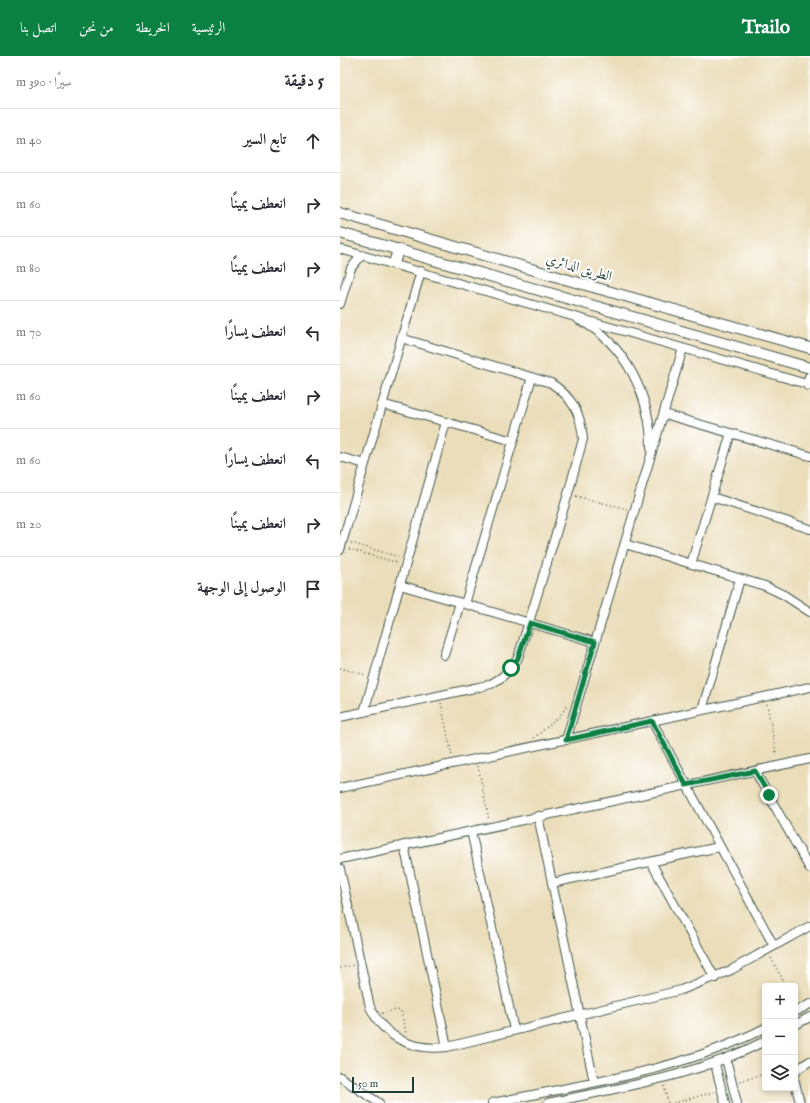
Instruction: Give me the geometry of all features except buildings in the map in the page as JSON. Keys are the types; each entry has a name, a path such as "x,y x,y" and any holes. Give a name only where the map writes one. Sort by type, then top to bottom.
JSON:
{"main road":[{"name":"الطريق الدائري","path":"340,213 572,281 810,348"},
{"path":"340,233 810,368"},
{"path":"394,264 398,249"},
{"path":"568,298 572,281"}],"street":[{"path":"340,249 683,348 809,382"},
{"path":"340,304 351,268 362,255"},
{"path":"341,546 421,272"},
{"path":"562,312 583,322 601,335 617,351 631,370 641,390 648,412 651,435 650,458"},
{"path":"340,717 491,684 502,677 511,668 518,658 530,623 583,439 582,425 572,400 562,390 551,383 402,338"},
{"path":"566,740 683,348"},
{"path":"444,655 462,603 532,377"},
{"path":"382,404 513,441"},
{"path":"664,414 810,456"},
{"path":"364,712 446,422"},
{"path":"691,564 731,433"},
{"path":"340,457 365,464"},
{"path":"712,497 810,529"},
{"path":"625,544 765,586 784,594 810,612"},
{"path":"702,710 740,579"},
{"path":"400,585 595,642"},
{"path":"340,788 810,687"},
{"path":"652,721 720,847 770,948"},
{"path":"340,859 538,816 810,760"},
{"path":"755,771 810,869"},
{"path":"538,816 594,1082"},
{"path":"471,831 514,1030"},
{"path":"404,845 447,1046"},
{"path":"552,883 720,847"},
{"path":"651,862 715,978"},
{"path":"340,869 366,996 374,1015 388,1033 408,1044 434,1048 662,996 715,978 810,926"},
{"path":"798,1010 810,1004"},
{"path":"798,1023 810,1017"},
{"path":"492,1103 594,1082 693,1059 762,1031"},
{"path":"548,1103 662,1078 715,1064 762,1042"},
{"path":"726,1059 737,1103"},
{"path":"798,1068 810,1061"},
{"path":"715,1064 725,1103"},
{"path":"340,1077 379,1103"},
{"path":"797,1091 800,1103"}],"path":[{"path":"568,494 634,512"},
{"path":"341,546 406,562"},
{"path":"341,546 406,562"},
{"path":"340,668 374,677"},
{"path":"440,696 454,764"},
{"path":"765,697 779,766"},
{"path":"533,738 558,717 571,702"},
{"path":"477,759 491,826"},
{"path":"770,948 785,983"},
{"path":"340,968 360,964"},
{"path":"374,1015 396,1010 401,1011 408,1044"},
{"path":"732,1082 762,1075"},
{"path":"662,1078 668,1103"},
{"path":"674,1103 722,1090"}],"route":[{"path":"511,668 518,658 530,623 595,642 566,740 652,721 686,785 755,771 769,795"}]}
